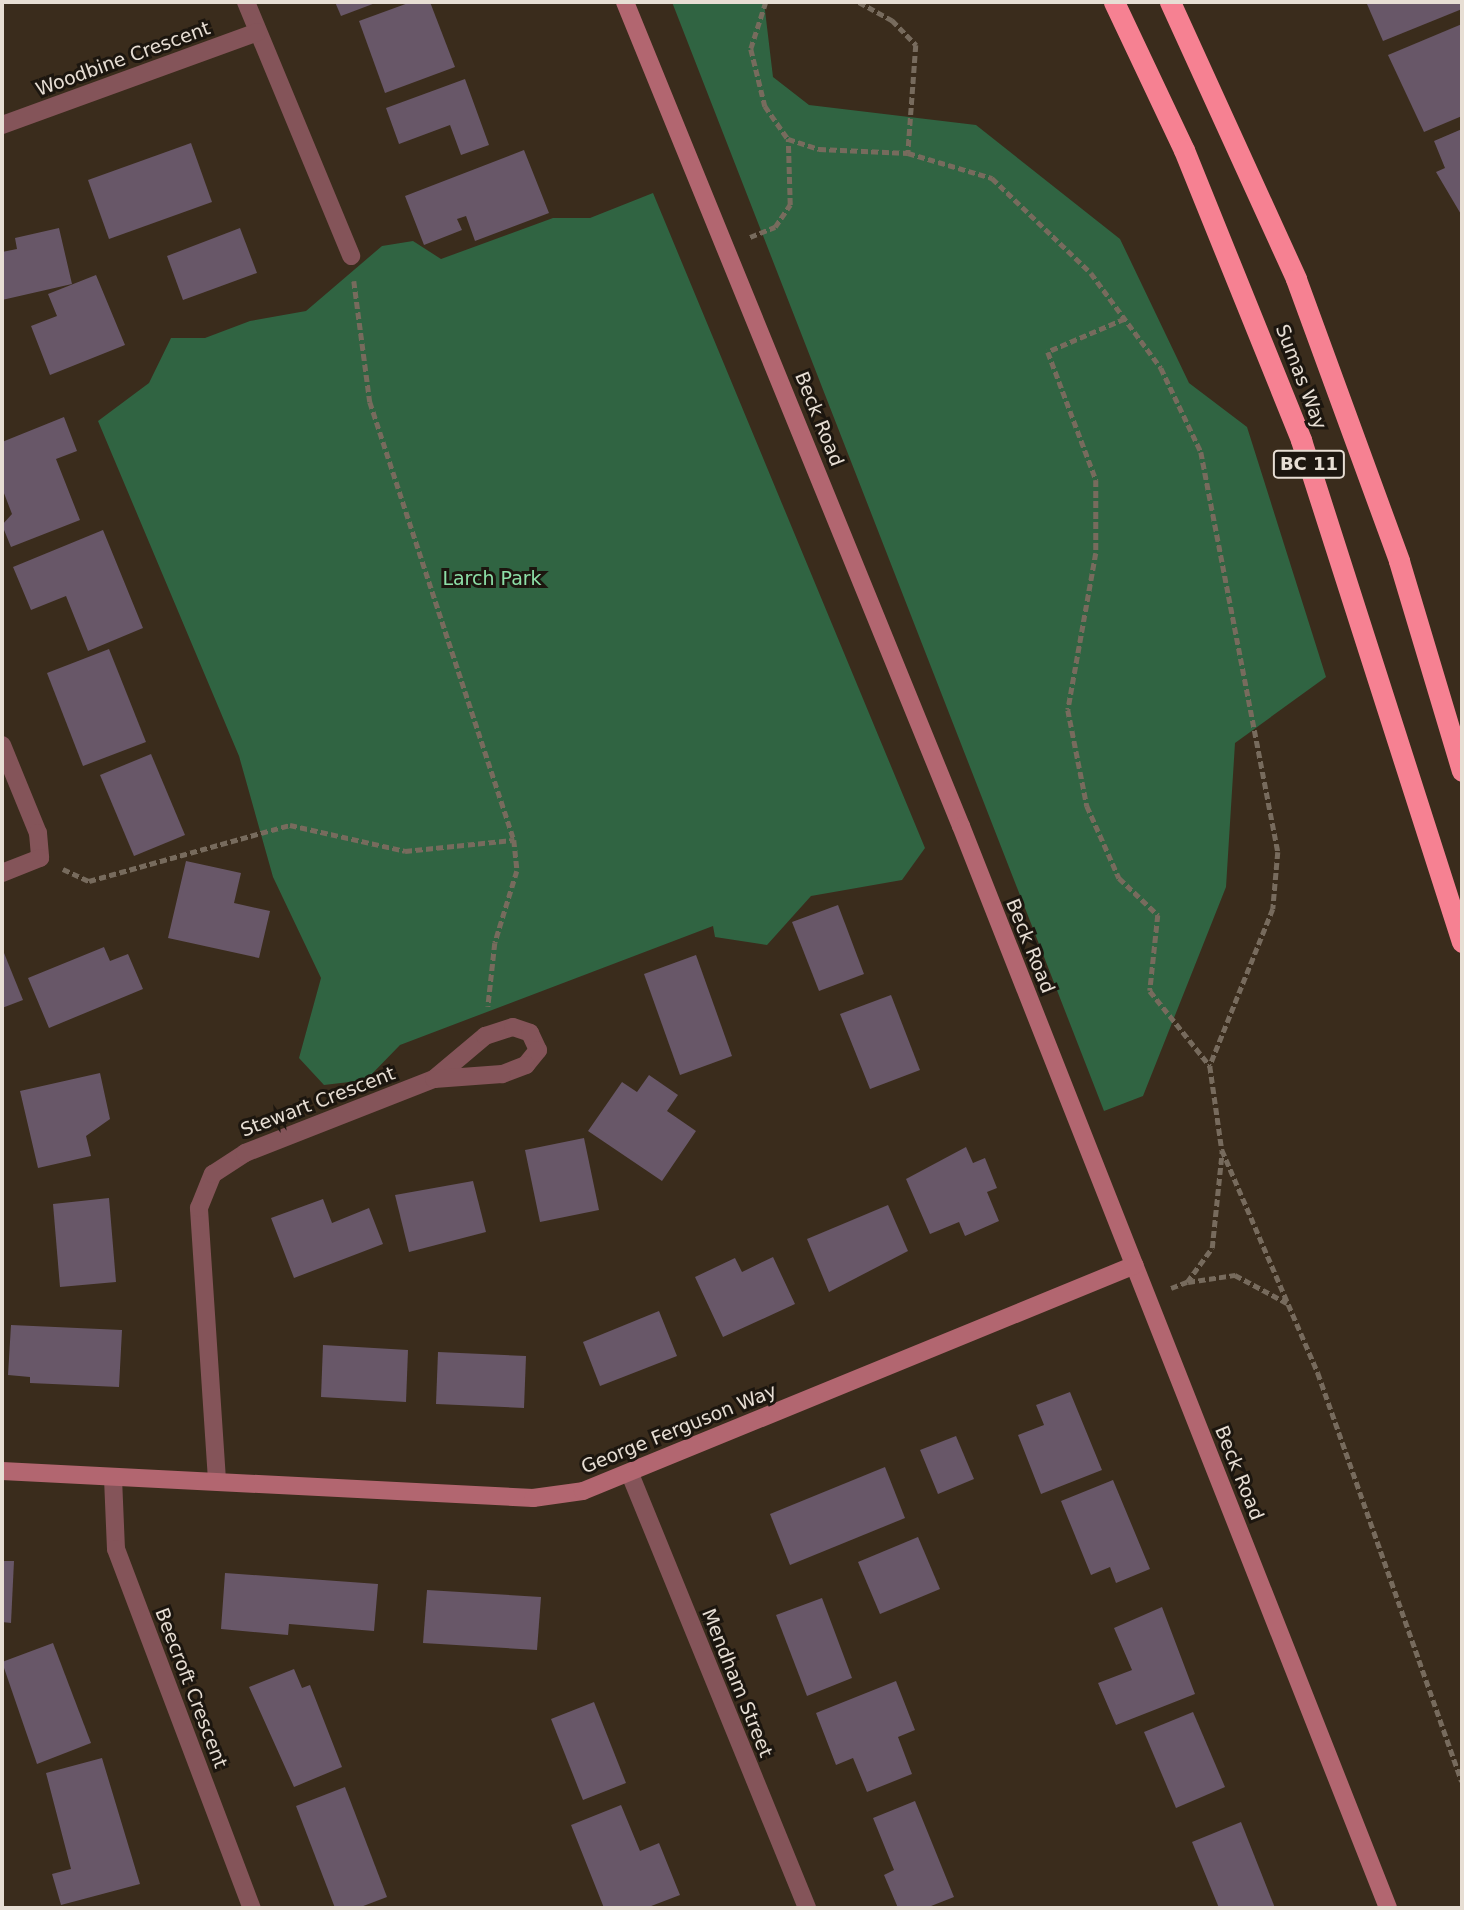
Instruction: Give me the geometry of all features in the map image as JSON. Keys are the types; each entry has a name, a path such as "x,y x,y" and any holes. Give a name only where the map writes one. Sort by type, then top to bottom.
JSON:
{"highway":[{"name":"Sumas Way","path":"1114,2 1184,150 1301,440 1462,942"},
{"name":"Sumas Way","path":"1170,2 1296,279 1399,561 1462,771"}],"street":[{"path":"246,2 351,256"},
{"name":"Beck Road","path":"625,2 1135,1265 1388,1908"},
{"name":"Woodbine Crescent","path":"2,125 258,32"},
{"path":"2,745 38,833 40,858 2,873"},
{"path":"434,1079 502,1074 526,1065 538,1050 530,1033 513,1027 485,1036"},
{"name":"Stewart Crescent","path":"217,1480 199,1208 213,1174 244,1153 434,1079 485,1036"},
{"name":"George Ferguson Way","path":"2,1471 533,1498 583,1491 1135,1265"},
{"name":"Mendham Street","path":"630,1474 807,1908"},
{"name":"Beecroft Crescent","path":"113,1478 116,1549 252,1908"}],"path":[{"path":"726,247 775,227 790,205 788,139 765,106 751,49 766,2"},
{"path":"859,2 892,20 916,45 908,153"},
{"path":"788,139 819,149 908,153 992,178 1091,273 1161,368 1201,452 1278,852 1273,909 1210,1066 1222,1150 1212,1248 1187,1282"},
{"path":"351,256 370,402 514,840 517,871 495,943 485,1036"},
{"path":"1125,319 1048,352 1096,480 1096,553 1068,710 1087,806 1119,878 1158,915 1150,991 1210,1066"},
{"path":"40,858 89,881 290,825 405,851 514,840"},
{"path":"1222,1150 1287,1303 1462,1781"},
{"path":"1148,1298 1187,1282 1235,1275 1287,1303"}],"green space":[{"path":"672,2 764,2 773,77 809,105 976,125 1120,239 1189,383 1247,427 1326,677 1235,743 1226,887 1143,1096 1104,1111"},
{"name":"Larch Park","path":"653,193 925,848 902,880 811,896 767,945 715,937 713,926 400,1045 366,1080 324,1085 299,1058 321,978 273,877 239,756 98,421 149,383 171,338 205,338 250,321 306,311 382,246 413,241 441,259 553,218 590,218"}],"building":[{"path":"335,2 378,2 341,16"},
{"path":"411,2 430,2 455,67 385,93 359,21"},
{"path":"1462,2 1462,9 1383,41 1367,4"},
{"path":"1462,24 1462,116 1424,132 1388,55"},
{"path":"465,79 489,145 461,155 450,125 399,144 386,108"},
{"path":"1462,129 1462,216 1436,172 1445,168 1434,141"},
{"path":"191,143 212,202 109,239 88,180"},
{"path":"524,150 549,213 475,241 466,216 457,219 462,230 424,245 405,196"},
{"path":"59,228 72,284 2,300 2,252 17,249 15,238"},
{"path":"240,228 257,273 183,300 167,256"},
{"path":"96,275 125,345 50,375 31,326 57,316 48,294"},
{"path":"64,417 77,451 56,459 80,520 11,547 2,525 12,514 2,488 2,442"},
{"path":"103,530 143,628 88,651 66,596 31,610 13,567"},
{"path":"109,649 146,742 83,766 47,673"},
{"path":"151,754 185,835 134,856 100,775"},
{"path":"186,861 241,873 234,903 270,911 259,958 168,938"},
{"path":"838,905 864,974 819,991 792,922"},
{"path":"104,947 110,961 128,954 143,989 49,1028 28,978"},
{"path":"2,948 23,1000 2,1008"},
{"path":"696,955 732,1056 680,1075 644,974"},
{"path":"891,995 920,1070 870,1089 840,1014"},
{"path":"100,1073 110,1119 86,1136 91,1156 38,1168 20,1091"},
{"path":"649,1075 678,1095 667,1111 696,1131 662,1181 588,1131 622,1082 637,1092"},
{"path":"584,1138 599,1210 540,1222 525,1150"},
{"path":"966,1147 973,1163 985,1158 997,1188 987,1192 999,1221 965,1236 959,1222 930,1234 906,1179"},
{"path":"473,1181 486,1232 409,1252 395,1195"},
{"path":"109,1198 116,1282 60,1287 53,1204"},
{"path":"323,1199 332,1223 369,1208 383,1244 294,1278 271,1218"},
{"path":"888,1205 908,1251 829,1292 807,1239"},
{"path":"773,1257 795,1304 723,1337 695,1277 735,1258 742,1272"},
{"path":"659,1311 677,1356 600,1386 583,1342"},
{"path":"11,1325 122,1330 119,1387 30,1383 30,1377 8,1375"},
{"path":"323,1345 408,1350 406,1402 321,1397"},
{"path":"438,1352 526,1356 524,1408 436,1404"},
{"path":"1070,1392 1102,1470 1041,1494 1018,1435 1044,1425 1036,1405"},
{"path":"956,1436 974,1479 938,1494 920,1450"},
{"path":"885,1467 905,1518 790,1565 770,1514"},
{"path":"1113,1480 1150,1569 1116,1583 1110,1567 1091,1575 1061,1501"},
{"path":"918,1537 940,1589 880,1614 858,1562"},
{"path":"2,1561 14,1561 11,1623 2,1622"},
{"path":"225,1573 378,1584 374,1631 289,1624 288,1635 221,1629"},
{"path":"427,1590 541,1597 537,1650 423,1643"},
{"path":"822,1598 852,1678 807,1696 776,1615"},
{"path":"1162,1607 1195,1694 1116,1725 1098,1683 1132,1670 1114,1628"},
{"path":"53,1643 91,1743 37,1764 2,1662"},
{"path":"294,1669 302,1688 310,1685 342,1767 294,1787 249,1687"},
{"path":"896,1681 915,1730 898,1737 912,1774 867,1792 853,1758 836,1765 816,1713"},
{"path":"594,1702 626,1783 583,1800 551,1719"},
{"path":"1193,1712 1225,1787 1176,1808 1144,1732"},
{"path":"102,1758 140,1884 61,1905 52,1874 71,1869 46,1773"},
{"path":"345,1787 387,1897 358,1908 335,1908 296,1806"},
{"path":"915,1801 954,1897 926,1908 898,1908 884,1875 894,1870 873,1818"},
{"path":"621,1805 640,1851 659,1843 680,1895 646,1908 604,1908 571,1825"},
{"path":"1241,1822 1275,1908 1219,1908 1192,1842"}]}
